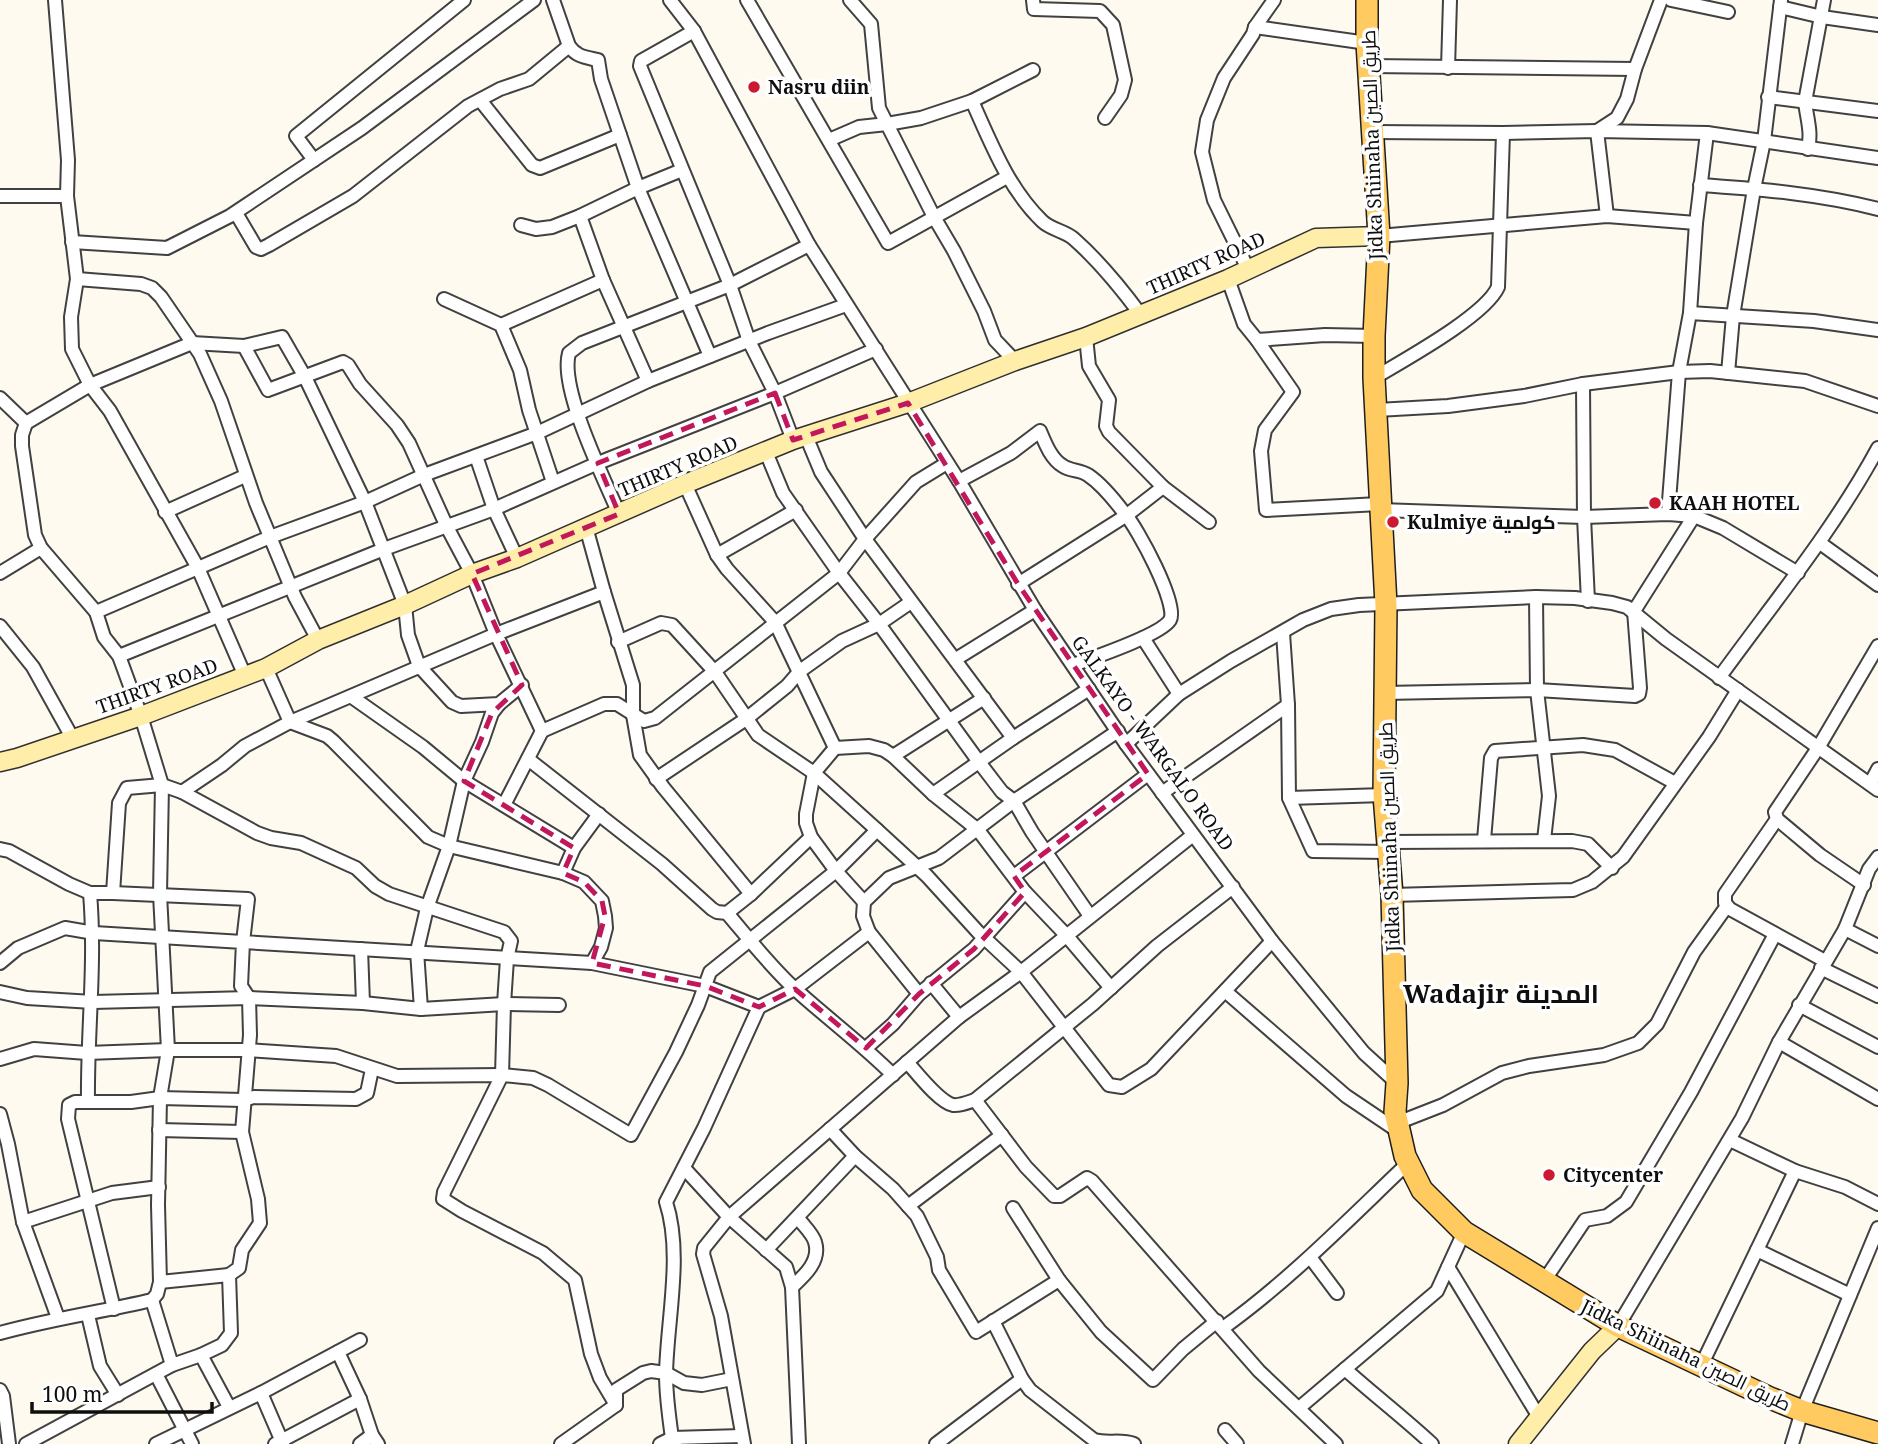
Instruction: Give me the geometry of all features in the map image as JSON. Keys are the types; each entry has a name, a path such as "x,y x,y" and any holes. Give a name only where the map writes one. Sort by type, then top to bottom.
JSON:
{"main road":[{"name":"Jidka Shiinaha طريق الصين","path":"1367,0 1367,43 1379,236 1374,378 1386,605 1384,795 1392,895 1397,1083 1395,1112 1408,1163 1422,1190 1464,1232 1618,1326 1802,1411 1878,1433"},
{"name":"THIRTY ROAD","path":"0,762 141,716 266,668 318,640 405,605 472,574 517,558 685,484 799,438 908,403 1141,316 1317,238 1379,236"},
{"path":"1518,1444 1592,1351 1618,1326"}],"street":[{"path":"55,0 68,160 67,197 76,279 71,317 72,349 90,385 110,411 198,568 245,676"},
{"path":"314,160 296,136 464,0"},
{"path":"72,242 167,247 236,213 422,85 534,0"},
{"path":"553,0 569,46 578,56 598,60 601,79 638,188 710,356"},
{"name":"GALKAYO - WARGALO ROAD","path":"670,0 694,31 809,245 959,481 1035,610 1126,744 1272,941 1364,1053 1397,1083"},
{"path":"747,0 888,243 1007,177"},
{"path":"850,0 871,24 879,108 934,218 954,251 984,311 995,340 1015,361"},
{"path":"1033,0 1034,9 1100,11 1113,25 1125,80 1121,95 1105,118"},
{"path":"1248,269 1214,200 1202,152 1207,120 1224,78 1274,0"},
{"path":"1448,68 1450,0"},
{"path":"1598,131 1617,118 1661,0"},
{"path":"1671,0 1728,12"},
{"path":"1808,149 1811,134 1805,102 1824,0"},
{"path":"1728,373 1733,316 1764,141 1781,4 1822,17 1878,25"},
{"path":"1255,27 1367,43"},
{"path":"694,31 641,61 640,66 730,285 750,341 799,438 865,539 1013,738"},
{"path":"236,213 256,247 261,249 269,245 353,196 468,106 529,79 569,46"},
{"path":"1370,66 1635,69"},
{"path":"829,141 859,127 921,118 972,101 1033,70"},
{"path":"1768,97 1878,111"},
{"path":"480,100 532,165 540,168 620,135"},
{"path":"972,101 1007,177 1042,221 1056,231 1072,236 1116,282 1141,316"},
{"path":"1598,131 1607,216"},
{"path":"1373,132 1707,133 1878,158"},
{"path":"1374,378 1439,337 1494,296 1498,287 1503,133"},
{"path":"1668,514 1679,372 1690,313 1696,223 1707,133"},
{"path":"521,225 536,229 552,226 682,170"},
{"path":"1700,185 1754,188 1851,202 1878,209"},
{"path":"0,196 67,197"},
{"path":"580,216 603,280 648,381"},
{"path":"1379,236 1607,216 1696,223"},
{"path":"619,514 578,412 567,372 569,353 582,343 730,285 809,245"},
{"path":"76,279 141,284 152,288 200,354 270,537 318,640"},
{"path":"1227,279 1244,324 1293,392 1265,430 1261,450 1266,510 1379,507 1584,517 1668,514 1694,516 1723,528 1798,573"},
{"path":"501,325 603,280"},
{"path":"444,299 501,325 520,370 553,482"},
{"path":"96,612 270,537 537,433 648,381 846,305"},
{"path":"1690,313 1814,321 1878,330"},
{"path":"1257,340 1325,335 1374,336"},
{"path":"0,1333 58,1318 88,1315 152,1300 157,1294 160,1282 160,1098 168,1050 160,894 162,785 119,656 104,636 96,612 41,548 32,521 22,446 26,423 90,385 192,343 244,346 282,337 305,377 365,502 405,605 408,635 419,666 452,702 461,706 499,704"},
{"path":"1086,337 1089,366 1110,400 1106,426 1109,432 1164,487 1209,522"},
{"path":"244,346 268,390 343,362 397,425 409,443 447,527 472,574 496,634 542,731"},
{"path":"119,656 384,549 494,509 598,463 775,393 876,349"},
{"path":"1377,410 1448,406 1524,397 1583,384 1679,372 1710,371 1805,381 1878,406"},
{"path":"1583,384 1588,601"},
{"path":"0,398 26,423"},
{"path":"959,481 1011,453 1040,430 1046,447 1062,466 1087,474 1127,515 1158,573 1172,610 1168,623 1143,638 1073,665"},
{"path":"1719,678 1820,543 1878,448"},
{"path":"766,452 783,494 979,762 1002,792 1014,801 1090,916"},
{"path":"476,456 494,509 517,558"},
{"path":"504,804 542,731 604,704 617,705 644,721 655,718 839,573 865,539 916,482 947,463"},
{"path":"165,512 245,475"},
{"path":"685,484 717,555 775,622 835,748"},
{"path":"1018,584 1127,515 1164,487"},
{"path":"717,555 796,510"},
{"path":"1384,693 1537,690 1635,696 1639,694 1634,611 1694,516"},
{"path":"586,527 618,642 633,685 633,715 640,755 656,779 751,894"},
{"path":"1820,543 1878,584"},
{"path":"0,572 41,548"},
{"path":"182,792 245,746 290,722 496,634 604,592"},
{"path":"1536,597 1537,690 1549,796 1544,840"},
{"path":"1126,744 1179,694 1303,620 1331,609 1359,605 1536,597 1612,603 1634,611 1666,639 1719,678 1874,787 1878,769"},
{"path":"656,779 746,719 787,686 800,671 842,640 879,624 911,602"},
{"path":"956,659 1035,610"},
{"path":"618,642 662,623 668,624 715,672 764,741 814,773 916,867 1021,972 1109,1085 1122,1087 1151,1069 1272,941"},
{"path":"0,626 33,667 73,739"},
{"path":"1283,633 1288,705 1289,798 1313,851 1484,840 1572,841 1588,844 1612,868"},
{"path":"1143,638 1179,694"},
{"path":"1864,885 1820,855 1777,819 1775,812 1818,747 1878,646"},
{"path":"266,668 290,722 327,736 333,741 424,834 449,846 563,873 584,882 602,901 606,928 601,947 592,963"},
{"path":"421,1009 418,951 426,908 449,846 464,780 482,743 492,713 522,685"},
{"path":"933,794 1089,689"},
{"path":"1392,895 1573,890 1592,883 1623,857 1709,737 1738,690"},
{"path":"352,696 464,780 574,848"},
{"path":"893,756 984,698"},
{"path":"1162,793 1288,705"},
{"path":"919,994 869,932 863,916 864,902 889,878 940,858 1014,801 1118,731"},
{"path":"1484,840 1495,751 1583,745 1615,750 1675,783"},
{"path":"864,902 836,871 811,837 806,814 814,773 835,748 869,746 893,756 933,794 978,830 1025,892 1111,988"},
{"path":"528,759 662,864 717,912 727,913 751,894 811,837"},
{"path":"1014,876 1148,774"},
{"path":"113,893 119,803 127,788 162,785 182,792 257,833 302,843 356,868 374,886 426,908 504,932 511,942 507,959 502,1075 444,1192 443,1199 543,1253 575,1280 591,1353 600,1378 616,1405"},
{"path":"1289,798 1384,795"},
{"path":"563,873 574,848 599,814"},
{"path":"1777,819 1725,894 1725,903 1878,996"},
{"path":"0,1059 34,1049 87,1053 248,1050 336,1056 397,1076 502,1075 533,1078 631,1135 676,1052 710,972 836,871 877,830"},
{"path":"869,932 795,989 759,1007 666,1202 670,1213 673,1263 666,1373 669,1442 743,1440 721,1316 703,1254 704,1248 729,1217 959,1017 1021,972 1193,835"},
{"path":"0,849 90,892 247,899 241,986 249,998 248,1050 242,1132 258,1199 260,1223 242,1250 239,1268 229,1275 160,1282"},
{"path":"1618,1326 1730,1140 1799,1004 1845,929 1864,885 1874,871 1878,857"},
{"path":"907,1062 929,1087 953,1105 975,1100 1111,988 1157,946 1233,887"},
{"path":"89,1102 87,1053 93,1002 94,933 90,892"},
{"path":"866,1048 893,1024 919,994 985,938 1025,892"},
{"path":"1225,991 1346,1096 1398,1127 1502,1073 1604,1055 1638,1044 1657,1024 1694,952 1727,906"},
{"path":"727,913 749,941 795,989 866,1048 893,1075"},
{"path":"0,963 18,947 65,928 94,933 193,940 592,963 705,986 759,1007"},
{"path":"1845,929 1878,946"},
{"path":"1544,1281 1585,1220 1606,1216 1626,1202 1691,1092 1775,934"},
{"path":"361,948 363,1003"},
{"path":"931,983 959,1017"},
{"path":"0,992 27,998 93,1002 249,998 363,1003 421,1009 504,1004 559,1005"},
{"path":"1799,1004 1878,1047"},
{"path":"1779,1042 1878,1099"},
{"path":"114,1309 87,1201 67,1110 69,1105 75,1102 131,1102 160,1098 356,1099 367,1093 372,1069"},
{"path":"975,1100 1044,1188 1054,1196 1059,1196 1087,1178 1092,1181 1259,1371 1336,1444"},
{"path":"0,1114 4,1145 23,1222 58,1318"},
{"path":"830,1129 917,1216 937,1257 939,1270 976,1332 1059,1280"},
{"path":"159,1130 242,1132"},
{"path":"908,1206 1002,1135"},
{"path":"1730,1140 1795,1171 1845,1187 1878,1204"},
{"path":"766,1250 855,1156"},
{"path":"1013,1208 1059,1280 1101,1332 1153,1380 1183,1349 1247,1311 1310,1257 1408,1163"},
{"path":"684,1168 729,1217 786,1267 792,1287 799,1444"},
{"path":"1701,1366 1795,1171"},
{"path":"23,1222 112,1193 159,1187"},
{"path":"792,1287 808,1272 816,1250 816,1241 798,1218"},
{"path":"1792,1444 1802,1411 1878,1228"},
{"path":"1299,1408 1437,1291 1464,1232"},
{"path":"1757,1250 1850,1295"},
{"path":"1310,1257 1337,1293"},
{"path":"1448,1267 1539,1416"},
{"path":"26,1444 172,1364 222,1345 231,1333 229,1275"},
{"path":"152,1300 172,1364"},
{"path":"88,1315 100,1366 118,1395"},
{"path":"993,1321 1030,1390 1094,1440 1101,1443 1134,1444"},
{"path":"156,1444 261,1393 360,1339"},
{"path":"338,1352 375,1439 360,1444"},
{"path":"201,1355 229,1407"},
{"path":"1345,1369 1410,1422 1432,1444"},
{"path":"616,1405 616,1390 651,1371 666,1373 684,1383 702,1385 732,1379"},
{"path":"156,1374 192,1444"},
{"path":"936,1444 1022,1379"},
{"path":"261,1393 280,1443 360,1399"},
{"path":"1,1394 9,1444"},
{"path":"561,1444 616,1405"},
{"path":"1225,1430 1237,1444"}],"highlighted area":[{"path":"775,393 793,440 908,403 1018,584 1148,774 1014,876 1025,892 974,949 919,994 866,1048 795,989 759,1007 705,986 592,963 605,916 602,901 584,882 563,873 574,848 464,781 492,713 522,685 472,574 619,514 598,463"}],"place":[{"name":"Nasru diin","path":"754,87"},
{"name":"KAAH HOTEL","path":"1655,503"},
{"name":"Kulmiye كولمية","path":"1393,522"},
{"name":"Citycenter","path":"1549,1175"}],"district":[{"name":"Wadajir المدينة","path":"1501,993"}]}
